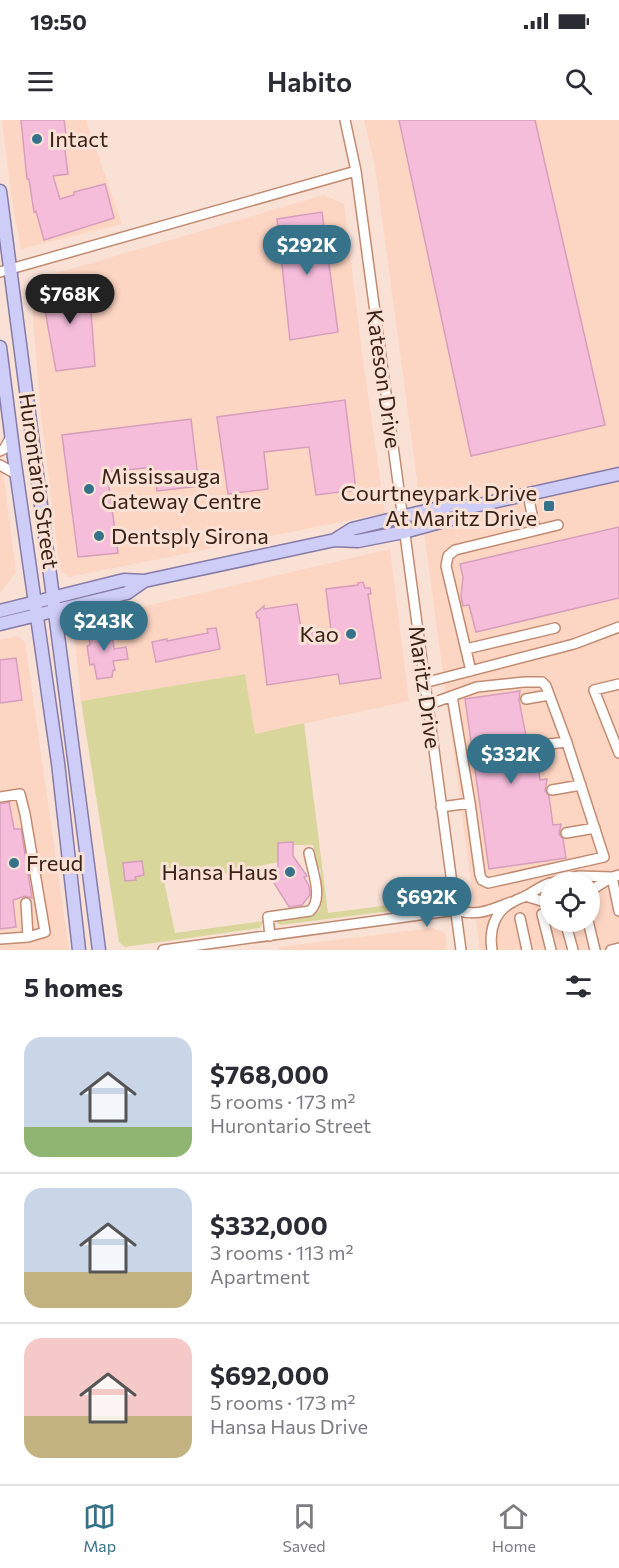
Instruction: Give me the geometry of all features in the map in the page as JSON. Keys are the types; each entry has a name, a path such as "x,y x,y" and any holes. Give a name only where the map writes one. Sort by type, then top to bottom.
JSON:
{"main road":[{"name":"Hurontario Street","path":"0,191 5,271 54,597 99,950"},
{"name":"Hurontario Street","path":"0,347 62,799 79,950"},
{"path":"335,540 352,529 453,505 470,507 619,474"},
{"path":"0,611 124,580 144,581 335,540 358,541 404,532 455,518 470,507"},
{"path":"0,624 127,593 144,581"}],"street":[{"name":"Kateson Drive","path":"345,120 356,171 404,532"},
{"path":"5,271 356,171"},
{"path":"0,451 4,449 11,437"},
{"path":"0,465 16,474"},
{"path":"528,494 535,530"},
{"path":"471,671 446,566 448,556 455,550 558,525"},
{"name":"Maritz Drive","path":"404,532 461,950"},
{"path":"424,683 574,644 619,627"},
{"path":"466,649 555,628"},
{"path":"428,705 452,696 477,687 542,682 546,686 567,742 604,857 488,883 482,880 452,696"},
{"path":"619,684 594,690 619,753"},
{"path":"526,699 549,695"},
{"path":"540,745 567,742"},
{"path":"552,790 581,785"},
{"path":"0,798 20,794 45,932 28,937 0,939"},
{"path":"441,807 470,803"},
{"path":"566,833 595,828"},
{"path":"270,936 268,917 310,911 317,903 309,853"},
{"path":"600,885 615,876 619,911"},
{"path":"163,950 456,910 469,914 484,912 525,896 540,886"},
{"path":"525,896 540,900"},
{"path":"492,950 492,927 496,918 511,902"},
{"path":"26,903 28,937"},
{"path":"520,918 526,950"},
{"path":"546,932 551,950"},
{"path":"568,932 573,950"},
{"path":"591,932 595,950"},
{"path":"611,950 619,948"}],"shaded area":[{"path":"2,120 86,120 122,224 21,249 11,194"},
{"path":"364,120 619,120 619,950 480,950 375,166"},
{"path":"324,195 344,204 385,513 69,577 60,571 41,415 30,281"},
{"path":"0,448 16,572 0,593"},
{"path":"390,549 409,701 255,734 245,674 81,701 73,623"},
{"path":"18,636 25,642 69,950 0,950 0,640"},
{"path":"245,674 255,734 304,723 328,913 436,899 439,901 430,906 280,925 274,920 310,916 319,911 321,870 318,867 313,845 293,845 293,842 278,843 278,862 190,881 188,871 163,876 175,933 263,921 260,928 125,947 119,942 81,701"},
{"path":"432,928 445,933 447,950 279,950 279,947"}],"building":[{"path":"21,120 64,120 68,174 53,176 60,199 74,195 74,192 105,184 114,218 44,240 36,211 34,212 29,179 27,179"},
{"path":"399,120 535,120 605,425 471,456"},
{"path":"322,212 338,332 290,340 277,219"},
{"path":"83,280 91,311 95,366 56,371 46,316 45,285"},
{"path":"345,400 356,490 316,495 309,447 264,452 268,489 228,494 217,417"},
{"name":"Mississauga Gateway Centre","path":"191,419 199,486 157,491 154,467 107,472 118,553 78,557 62,435"},
{"path":"619,527 619,598 476,632 469,605 463,606 461,596 463,577 460,564"},
{"name":"Kao","path":"363,582 365,588 370,588 371,594 368,594 381,678 340,684 338,674 267,685 259,618 256,613 264,606 264,609 297,604 302,634 331,630 326,589 358,585"},
{"path":"105,625 110,641 113,640 114,649 126,647 128,659 113,661 115,670 113,670 112,677 97,679 94,664 90,665 87,646 90,645 88,632 90,632 89,627"},
{"path":"216,628 220,649 156,662 152,642 208,633 207,629"},
{"path":"16,658 22,700 0,703 0,660"},
{"path":"520,691 519,700 526,736 534,735 533,746 536,750 540,780 547,779 545,791 549,796 553,825 561,824 559,834 563,839 566,858 489,869 465,699"},
{"name":"Freud","path":"9,802 14,829 21,829 32,898 25,896 13,900 16,927 0,929 0,804"},
{"name":"Hansa Haus","path":"293,842 293,856 307,876 304,877 309,886 310,895 302,905 289,907 271,878 278,868 278,843"},
{"path":"142,861 144,875 135,877 136,880 125,881 123,863"}],"place":[{"name":"Intact","path":"37,139"},
{"name":"Mississauga Gateway Centre","path":"89,489"},
{"name":"Courtneypark Drive At Maritz Drive","path":"549,506"},
{"name":"Dentsply Sirona","path":"99,536"},
{"name":"Kao","path":"351,634"},
{"name":"Freud","path":"14,863"},
{"name":"Hansa Haus","path":"290,872"}]}
